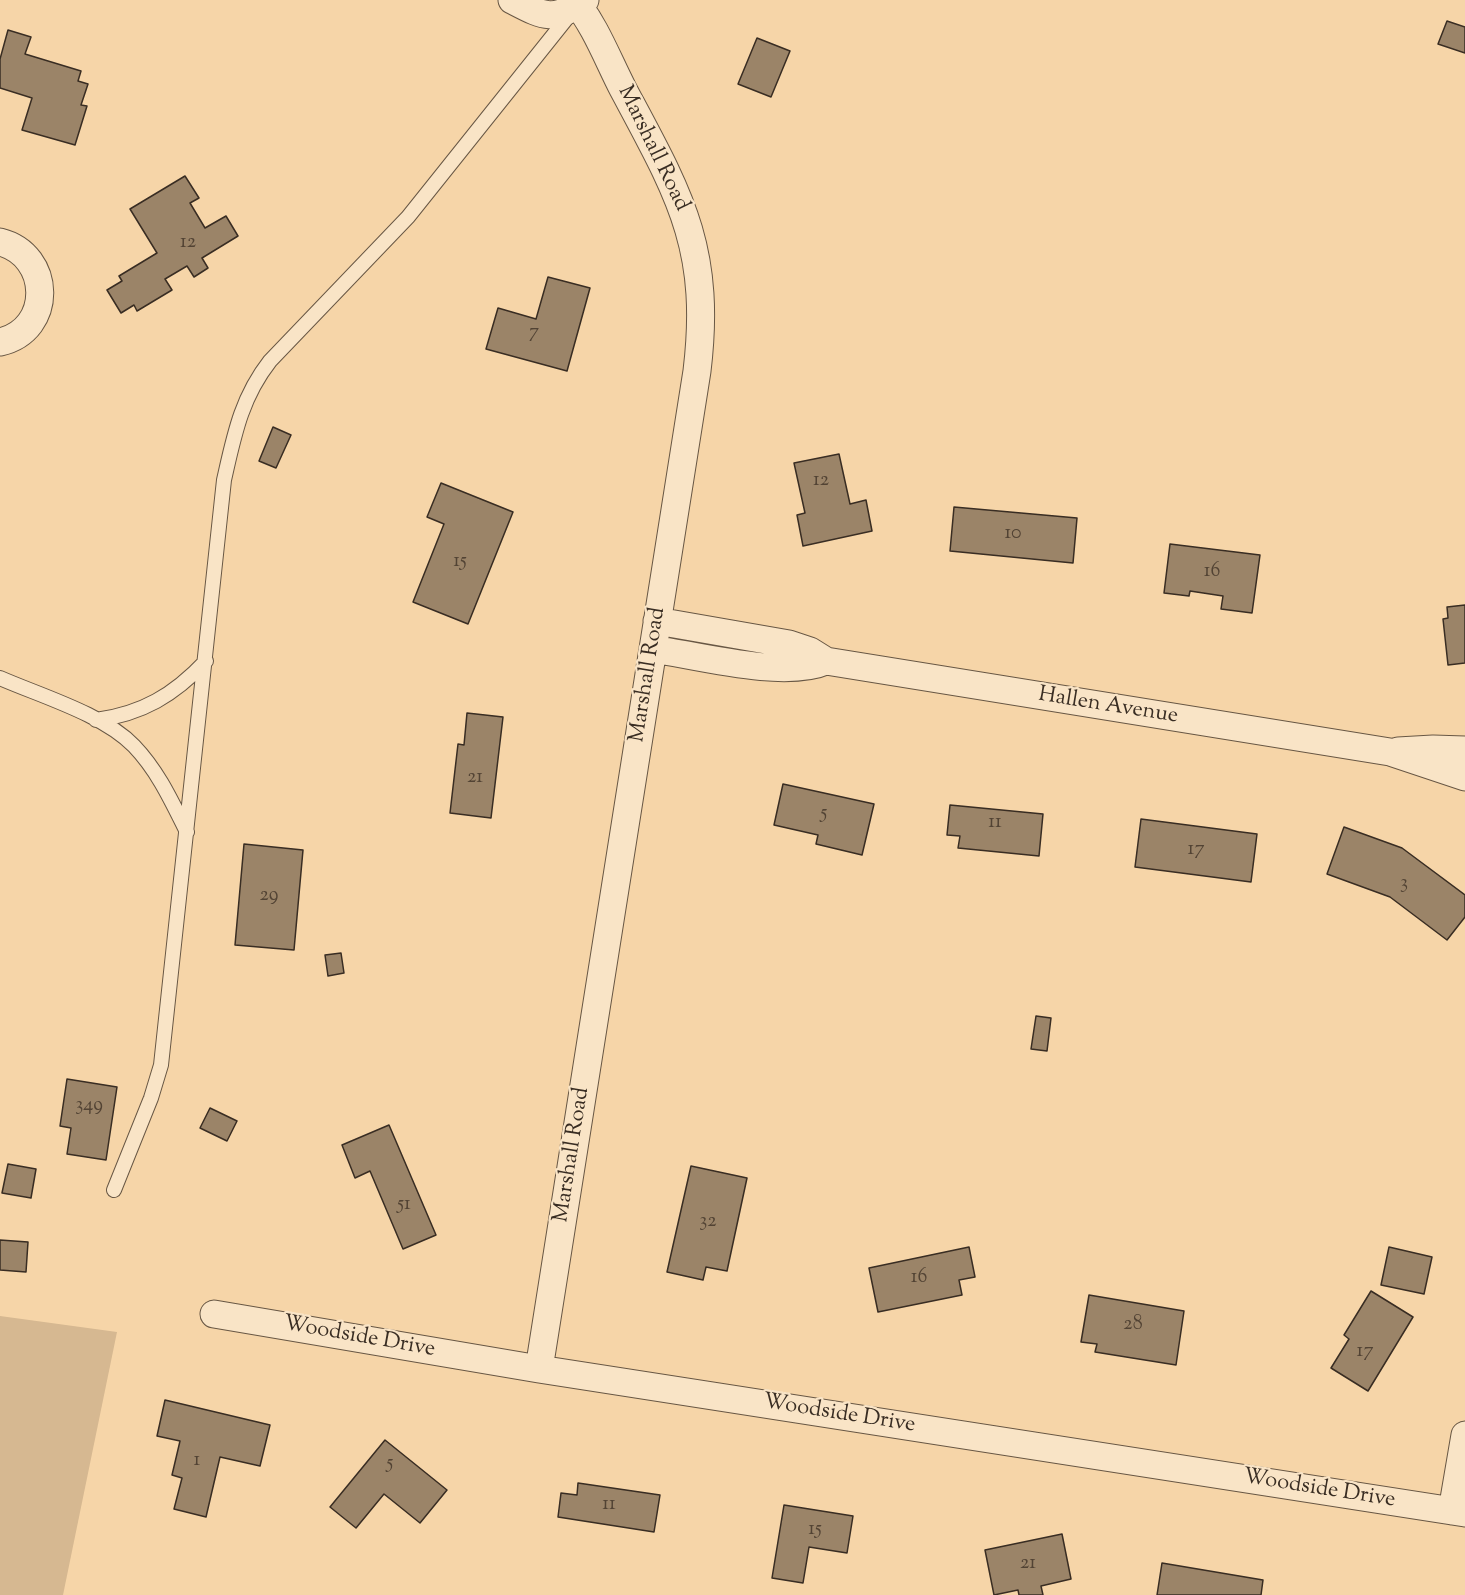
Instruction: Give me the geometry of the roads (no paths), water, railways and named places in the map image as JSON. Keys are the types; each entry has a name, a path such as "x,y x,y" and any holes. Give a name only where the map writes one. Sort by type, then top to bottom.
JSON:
{"street":[{"path":"512,0 545,16 559,14 579,2"},
{"name":"Marshall Road","path":"539,1369 700,345 702,310 699,272 690,226 674,186 579,2"},
{"path":"0,242 17,249 30,261 38,275 41,292 38,309 30,324 17,336 0,342"},
{"name":"Hallen Avenue","path":"657,621 789,644 810,651 826,661 1390,752 1465,777"},
{"name":"Hallen Avenue","path":"653,649 784,669 807,667 826,661"},
{"name":"Hallen Avenue","path":"1390,752 1433,748 1465,750"},
{"name":"Woodside Drive","path":"214,1314 539,1369 1459,1512"},
{"path":"1459,1512 1465,1436"}],"lane":[{"path":"114,1190 151,1098 161,1065 224,480 237,418 256,379 408,217 579,2"},
{"path":"96,720 120,717 150,705 179,687 206,661"},
{"path":"0,678 96,720 134,745 152,768 187,832"}]}
